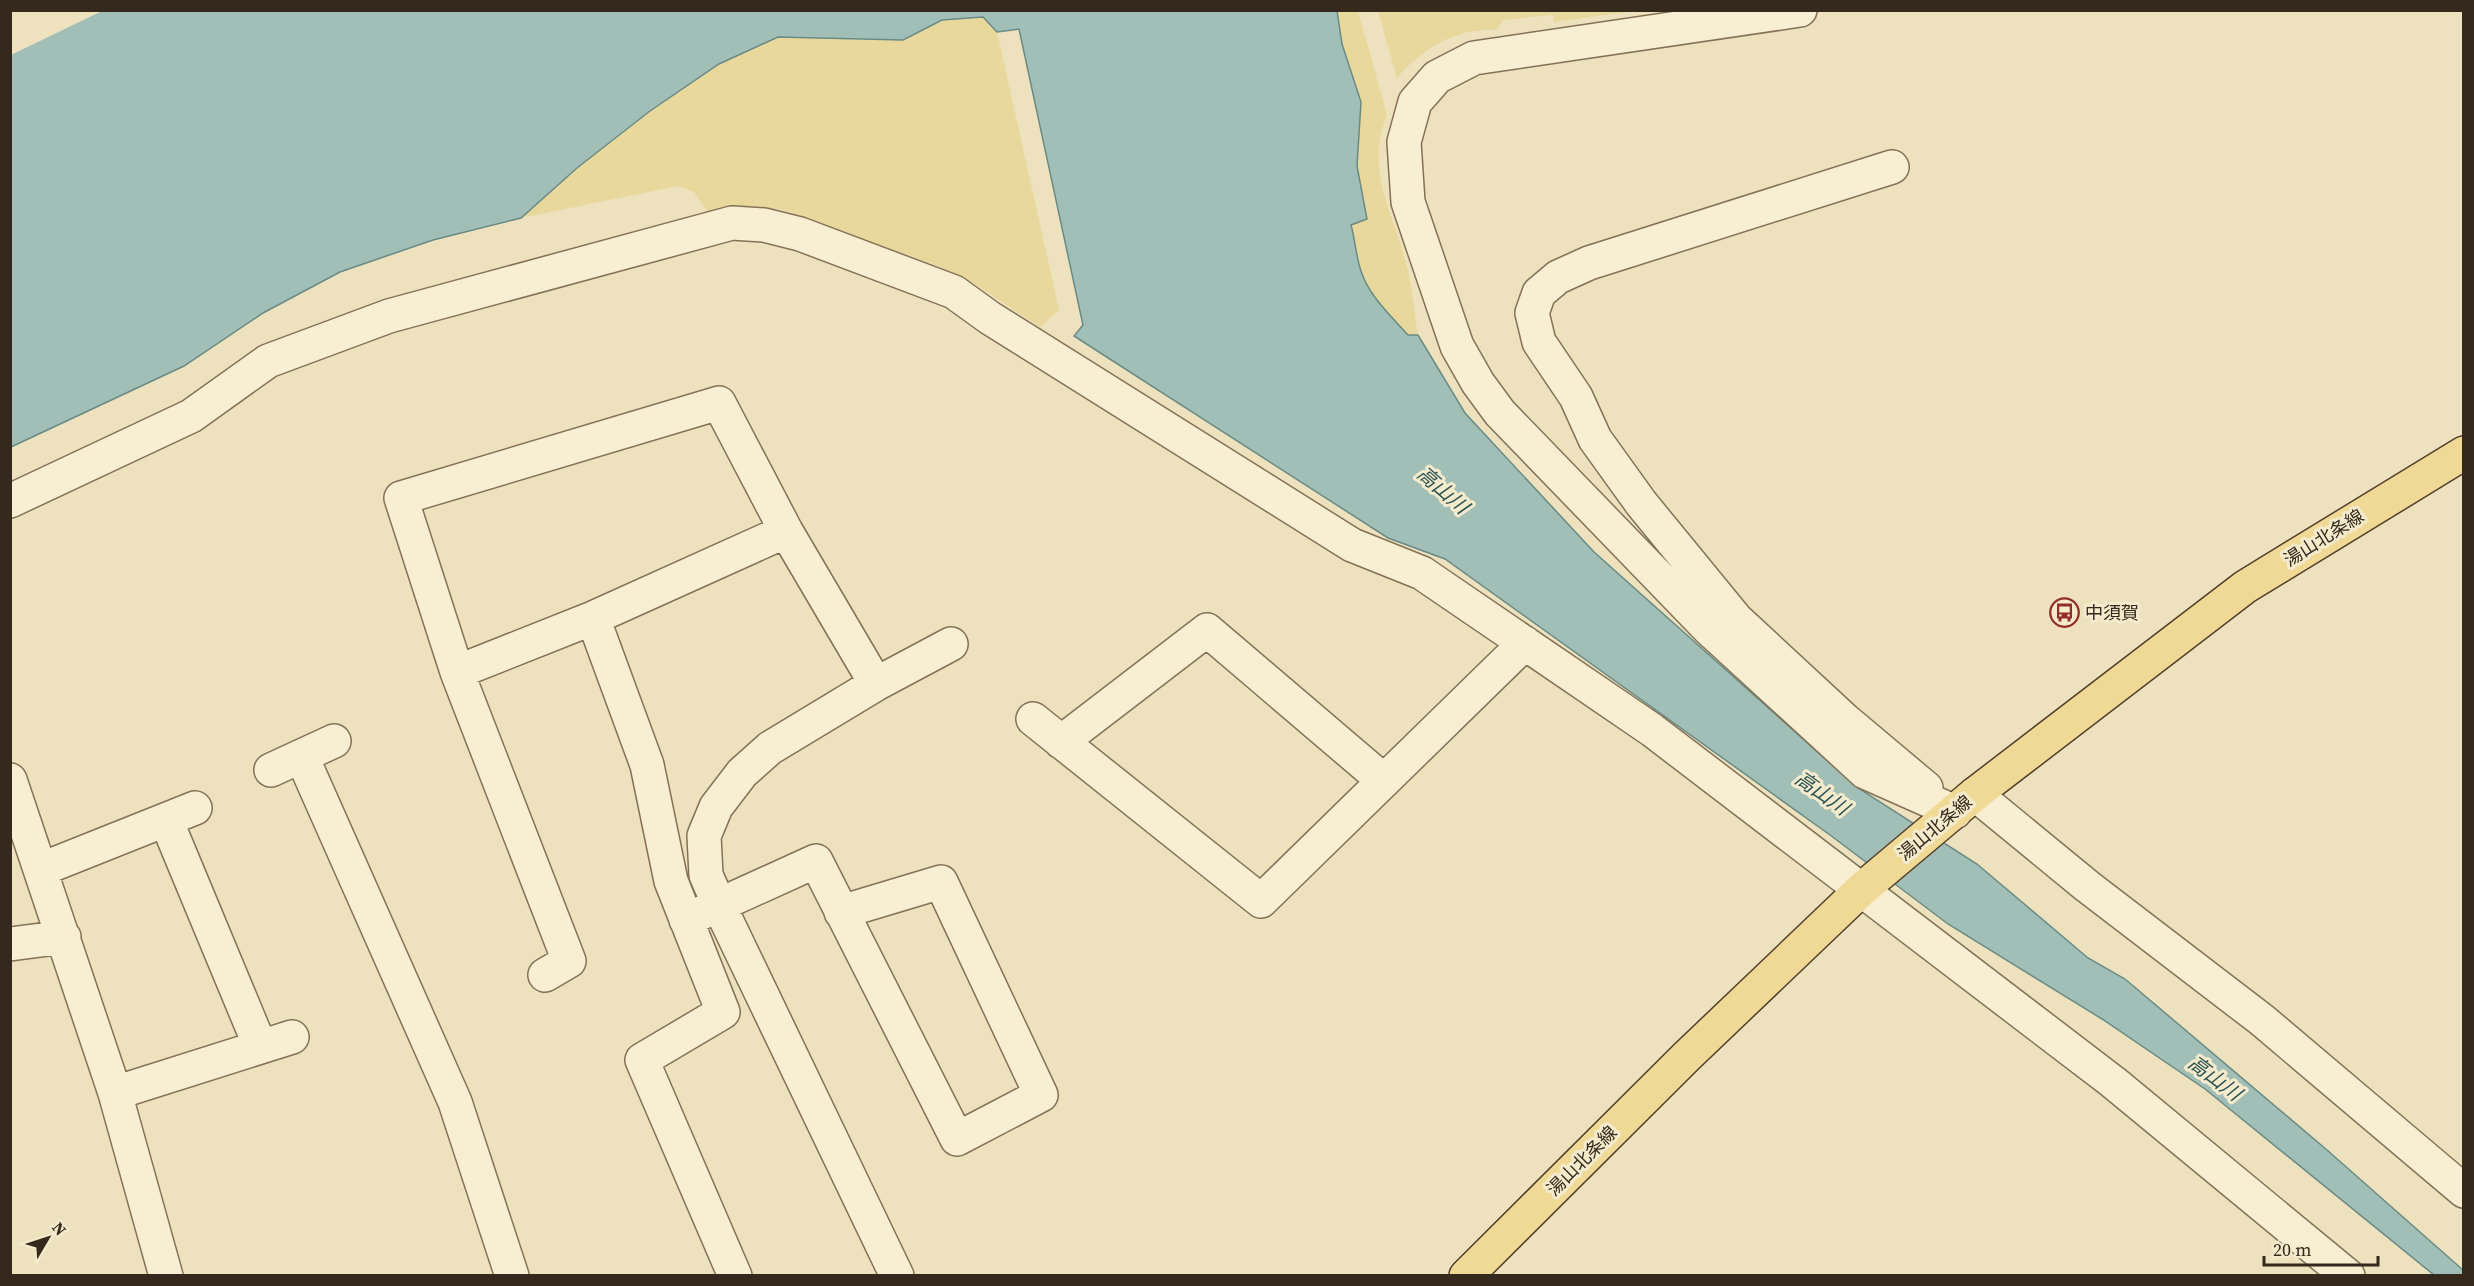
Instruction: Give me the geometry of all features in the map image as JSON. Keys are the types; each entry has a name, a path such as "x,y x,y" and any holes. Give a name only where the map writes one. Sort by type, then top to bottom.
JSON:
{"main road":[{"name":"湯山北条線","path":"1477,1272 1686,1057 1869,883 1957,809 2245,586 2463,453"}],"street":[{"path":"1800,10 1474,58 1437,77 1415,102 1404,142 1408,202 1457,346 1478,383 1500,413 1708,628 1865,772 1957,809"},
{"path":"1892,166 1589,263 1558,277 1539,293 1532,313 1539,342 1576,397 1595,439 1641,503 1736,619 1845,720 1957,809 2087,886 2262,1020 2463,1191"},
{"path":"10,501 191,416 268,361 378,320 732,223 764,225 800,234 954,292 990,318 1352,545 1422,573 1652,730 1869,883 2348,1275"},
{"path":"545,975 569,961 457,672 401,498 719,403 786,531 876,684"},
{"path":"457,672 593,618 786,531"},
{"path":"593,618 647,765 670,881 723,1012 642,1060 735,1275"},
{"path":"1061,742 1208,630 1384,781"},
{"path":"1033,719 1261,901 1525,643"},
{"path":"897,1275 719,905 706,875 704,836 716,807 742,773 771,748 876,684 951,644"},
{"path":"271,770 334,741"},
{"path":"302,757 456,1102 512,1275"},
{"path":"10,780 42,869 115,1093 166,1275"},
{"path":"42,869 180,814 260,1046"},
{"path":"686,920 816,861 957,1139 1041,1095 940,882 842,912"},
{"path":"10,944 64,937"},
{"path":"115,1093 292,1037"}],"sand":[{"path":"1378,10 1633,11 1554,22 1553,15 1503,20 1496,30 1467,33 1441,42 1417,58 1397,78"},
{"path":"1337,11 1358,11 1387,115 1381,136 1380,174 1409,275 1418,335 1408,335 1388,313 1369,289 1360,271 1351,224 1367,219 1357,166 1361,102 1342,44"},
{"path":"983,17 997,32 1059,310 1040,327 976,285 938,266 780,209 740,208 708,212 694,192 678,186 521,218 577,168 650,111 719,64 778,37 903,40 942,20"}],"water":[{"name":"高山川","path":"10,11 1337,11 1342,44 1361,102 1357,166 1367,219 1351,225 1361,271 1369,289 1388,313 1408,335 1418,335 1465,413 1594,552 1858,788 1977,864 2088,958 2125,979 2327,1150 2463,1270 2463,1275 2434,1275 2205,1089 2102,1019 1948,924 1830,835 1445,559 1388,538 1074,336 1083,325 1019,29 997,32 983,17 942,20 903,40 778,37 719,64 650,111 577,168 521,218 433,240 340,272 263,313 184,366 11,447"}],"pier":[{"path":"11,10 102,11 11,55"}],"place":[{"name":"中須賀","path":"2064,613"}]}
